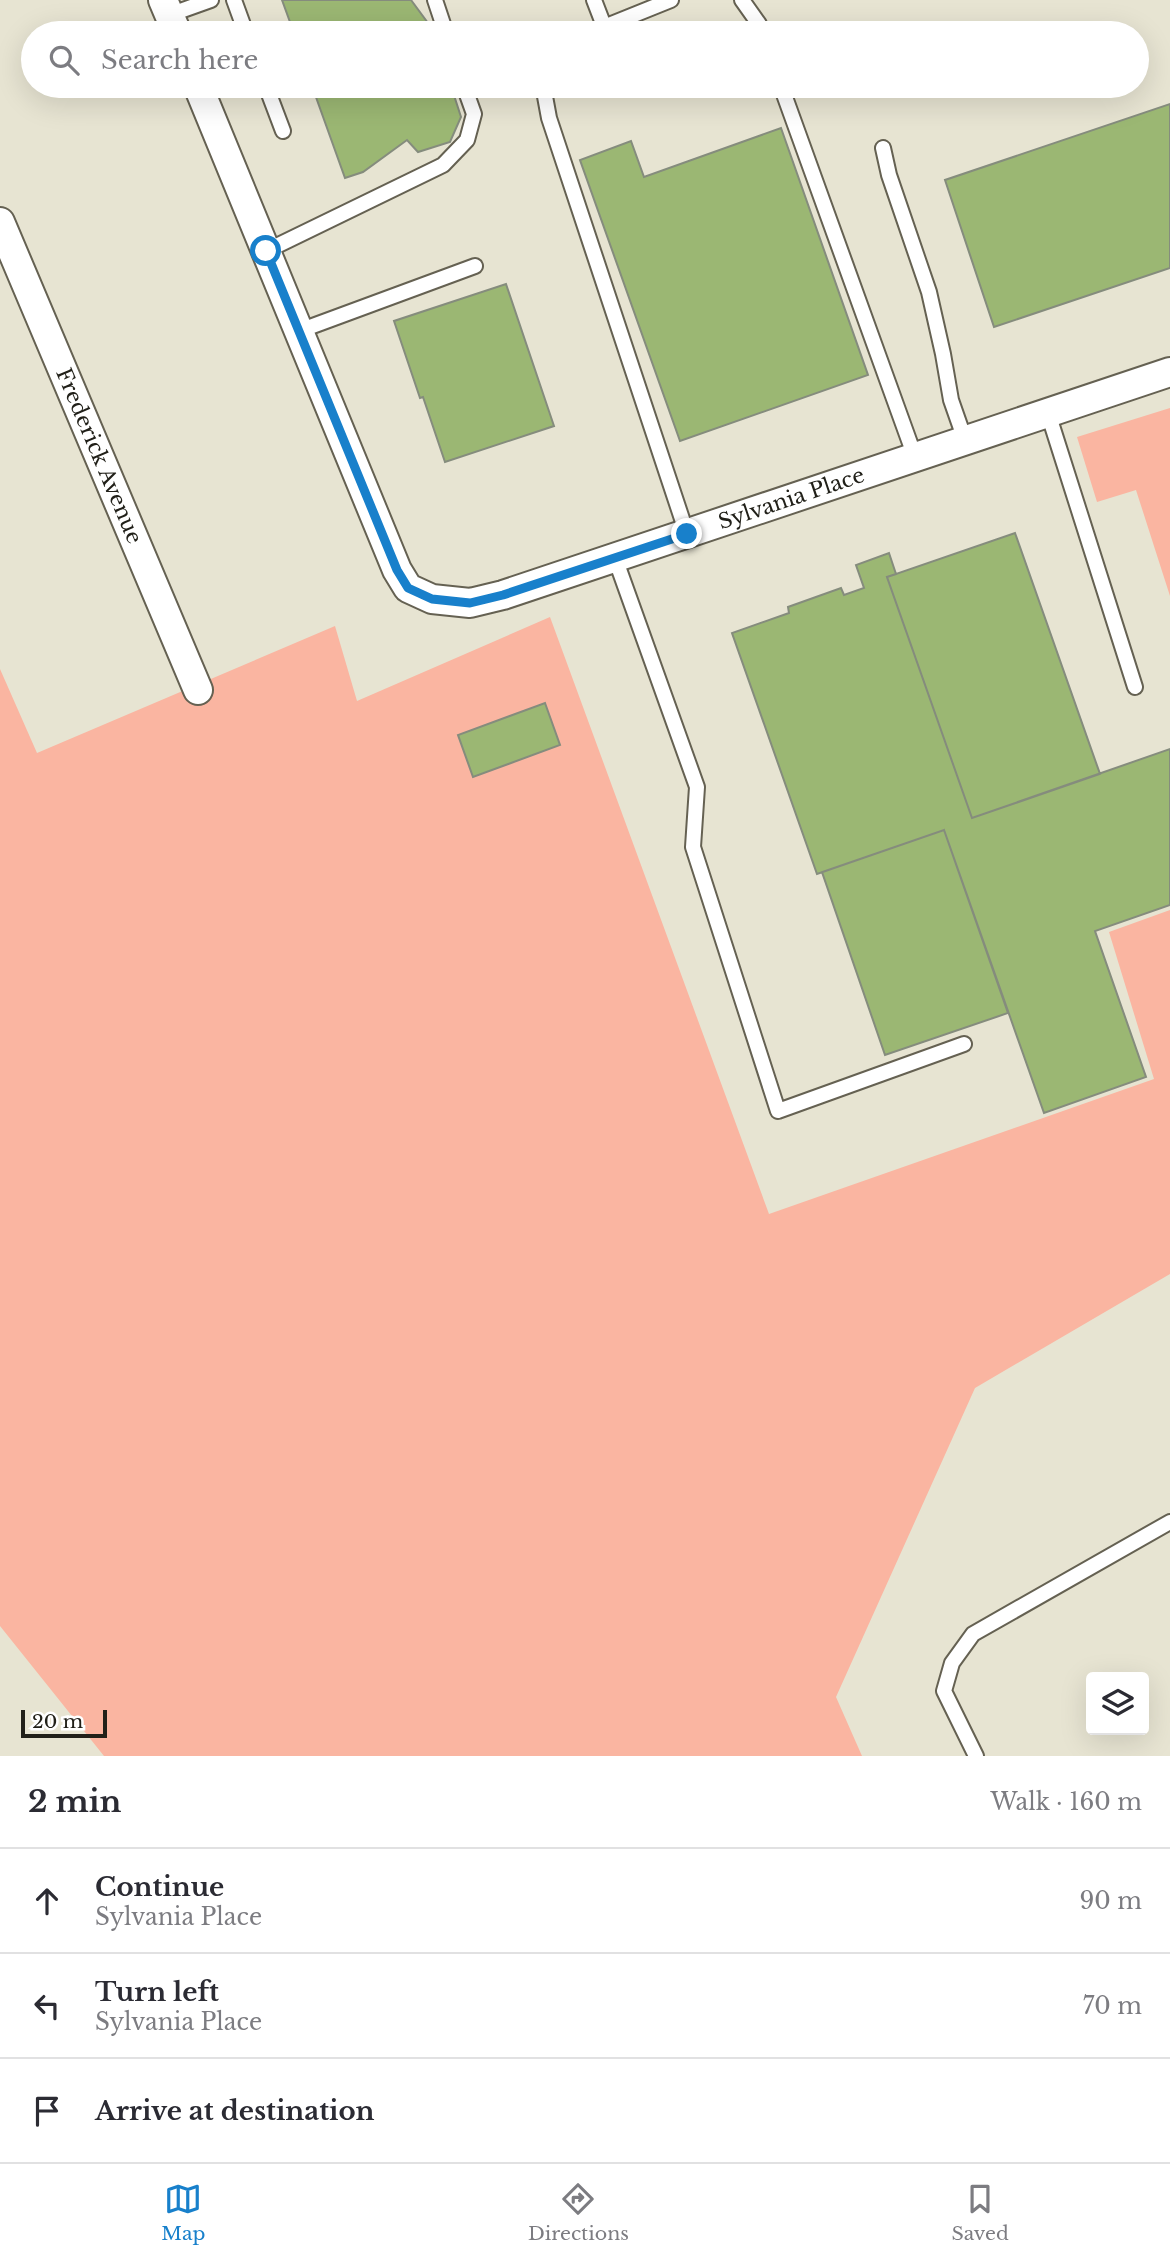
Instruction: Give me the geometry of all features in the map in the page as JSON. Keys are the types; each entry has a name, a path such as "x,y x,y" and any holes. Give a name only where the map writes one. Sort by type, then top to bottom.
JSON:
{"street":[{"name":"Sylvania Place","path":"203,98 397,570 408,588 432,599 470,603 503,595 1170,372"},
{"name":"Frederick Avenue","path":"0,222 198,690"}],"lane":[{"path":"170,16 211,0"},
{"path":"234,0 242,21"},
{"path":"435,0 442,21"},
{"path":"594,0 602,21"},
{"path":"617,21 671,0"},
{"path":"742,0 756,21"},
{"path":"271,98 283,131"},
{"path":"266,251 443,165 467,139 474,114 468,98"},
{"path":"545,98 549,118 687,534"},
{"path":"785,98 915,457"},
{"path":"883,148 889,175 929,292 951,400 965,440"},
{"path":"299,331 475,266"},
{"path":"1048,413 1135,687"},
{"path":"615,558 697,788 693,847 779,1111 964,1044"},
{"path":"976,1756 944,1691 953,1663 973,1634 1170,1522"}],"shaded area":[{"path":"1170,408 1170,596 1136,490 1097,502 1077,437"},
{"path":"550,617 769,1214 1154,1079 1109,932 1170,910 1170,1274 975,1388 836,1697 862,1756 104,1756 0,1626 0,669 37,753 335,626 357,701"}],"building":[{"path":"282,0 411,0 427,21 290,21"},
{"path":"316,98 455,98 461,117 450,142 418,152 407,140 363,172 345,178"},
{"path":"1170,104 1170,268 994,327 945,180"},
{"path":"781,128 868,375 680,441 580,160 631,141 644,177"},
{"path":"506,284 554,426 445,462 394,321"},
{"path":"1015,533 1100,774 972,818 887,577"},
{"path":"889,553 896,574 887,577 972,818 1170,749 1170,905 1095,931 1146,1077 1044,1113 944,830 817,874 732,633 789,613 788,607 841,588 844,595 864,588 856,565"},
{"path":"545,703 560,745 473,777 458,735"},
{"path":"944,830 1008,1013 885,1055 822,872"}],"route":[{"path":"266,251 397,570 408,588 432,599 470,603 503,595 687,534"}]}
